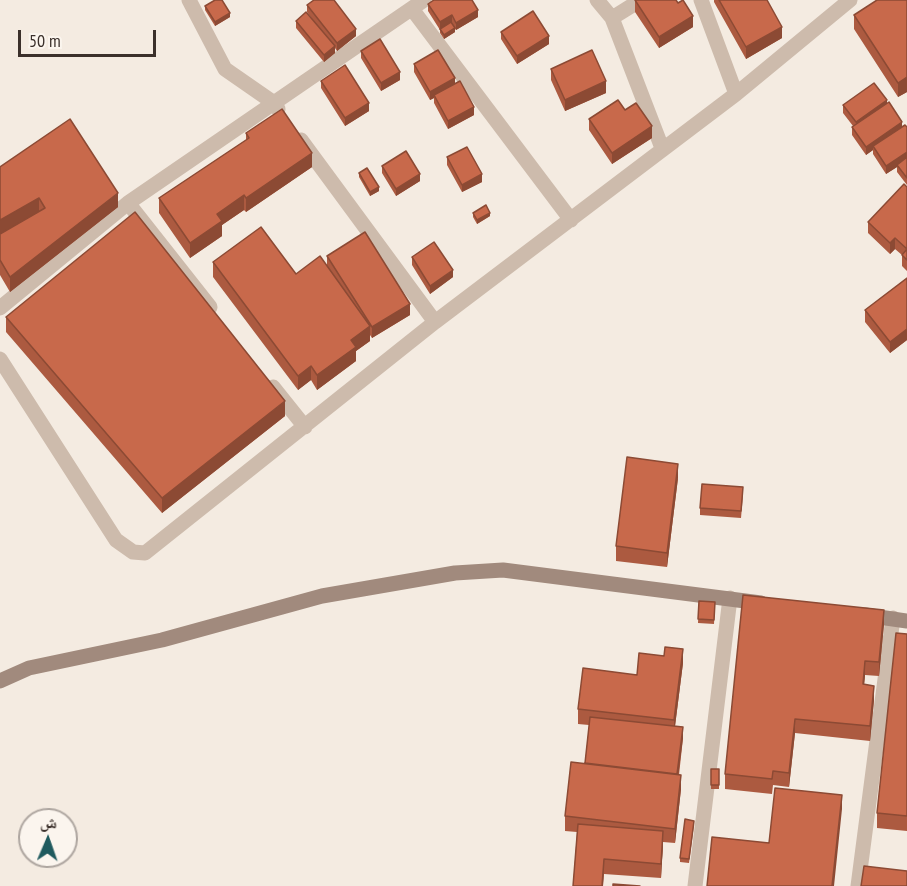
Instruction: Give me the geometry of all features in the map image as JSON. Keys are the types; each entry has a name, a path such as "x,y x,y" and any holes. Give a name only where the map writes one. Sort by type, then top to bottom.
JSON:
{"main road":[{"path":"0,681 29,668 162,640 322,596 455,573 503,570 772,604"},
{"path":"849,613 900,620"}],"street":[{"path":"189,0 225,69 274,103 435,322"},
{"path":"597,0 612,18 662,148"},
{"path":"612,18 641,0"},
{"path":"701,0 736,94"},
{"path":"0,359 116,540 133,552 145,553 435,322 736,94 850,0"},
{"path":"0,308 128,203 418,5 571,220"},
{"path":"128,203 216,315"},
{"path":"260,371 304,427"},
{"path":"695,886 730,598"},
{"path":"858,886 900,620"}],"building":[{"path":"215,0 222,0 230,13 215,22 205,6"},
{"path":"314,0 334,0 356,29 337,43 307,5"},
{"path":"434,0 472,0 478,10 456,23 452,15 440,22 428,4"},
{"path":"635,0 676,0 678,3 683,0 693,16 659,37"},
{"path":"719,0 767,0 782,27 746,47"},
{"path":"877,0 907,0 907,77 898,83 854,15"},
{"path":"533,11 549,36 517,56 501,32"},
{"path":"306,12 335,46 324,55 296,21"},
{"path":"451,22 455,28 444,35 440,29"},
{"path":"380,39 400,72 381,83 361,51"},
{"path":"438,50 455,78 430,92 414,64"},
{"path":"592,50 606,81 565,100 551,69"},
{"path":"345,65 369,103 345,118 321,81"},
{"path":"460,81 474,107 448,121 434,95"},
{"path":"874,83 887,100 856,122 843,105"},
{"path":"618,100 625,110 636,103 652,126 612,153 589,119"},
{"path":"889,102 902,122 866,147 852,127"},
{"path":"282,109 312,153 246,198 244,195 217,214 222,221 190,243 159,198 249,138 246,133"},
{"path":"70,119 118,193 10,277 0,260 0,234 45,208 39,198 0,220 0,167"},
{"path":"905,125 907,127 907,152 886,166 873,146"},
{"path":"467,147 482,174 462,185 447,157"},
{"path":"406,151 420,174 396,189 382,166"},
{"path":"907,157 907,178 897,165"},
{"path":"367,168 379,187 370,192 359,173"},
{"path":"904,184 907,187 907,249 895,238 890,243 868,222"},
{"path":"486,205 490,213 477,220 473,213"},
{"path":"135,212 285,401 162,498 6,317"},
{"path":"261,227 296,274 320,256 370,326 351,340 356,347 317,375 311,366 298,376 213,262"},
{"path":"365,232 410,304 372,327 327,256"},
{"path":"434,242 453,270 430,286 412,257"},
{"path":"907,249 907,260 902,255"},
{"path":"907,278 907,329 890,342 865,310"},
{"path":"627,457 678,464 667,553 616,546"},
{"path":"702,484 743,487 741,511 700,508"},
{"path":"743,595 884,610 879,662 865,661 863,684 874,686 870,726 795,719 789,773 773,771 772,779 725,774"},
{"path":"699,601 715,602 714,620 698,619"},
{"path":"896,633 907,634 907,816 877,813"},
{"path":"665,647 683,649 674,720 578,709 583,668 637,675 639,653 664,656"},
{"path":"590,717 683,727 677,774 585,763"},
{"path":"571,762 681,775 675,829 565,816"},
{"path":"711,769 719,769 719,785 711,785"},
{"path":"775,788 842,795 832,886 707,886 712,837 769,843"},
{"path":"685,819 694,821 689,859 680,858"},
{"path":"578,824 663,831 661,864 604,859 602,886 573,886"},
{"path":"864,866 907,871 907,886 861,886"},
{"path":"613,884 640,886 613,886"}]}
